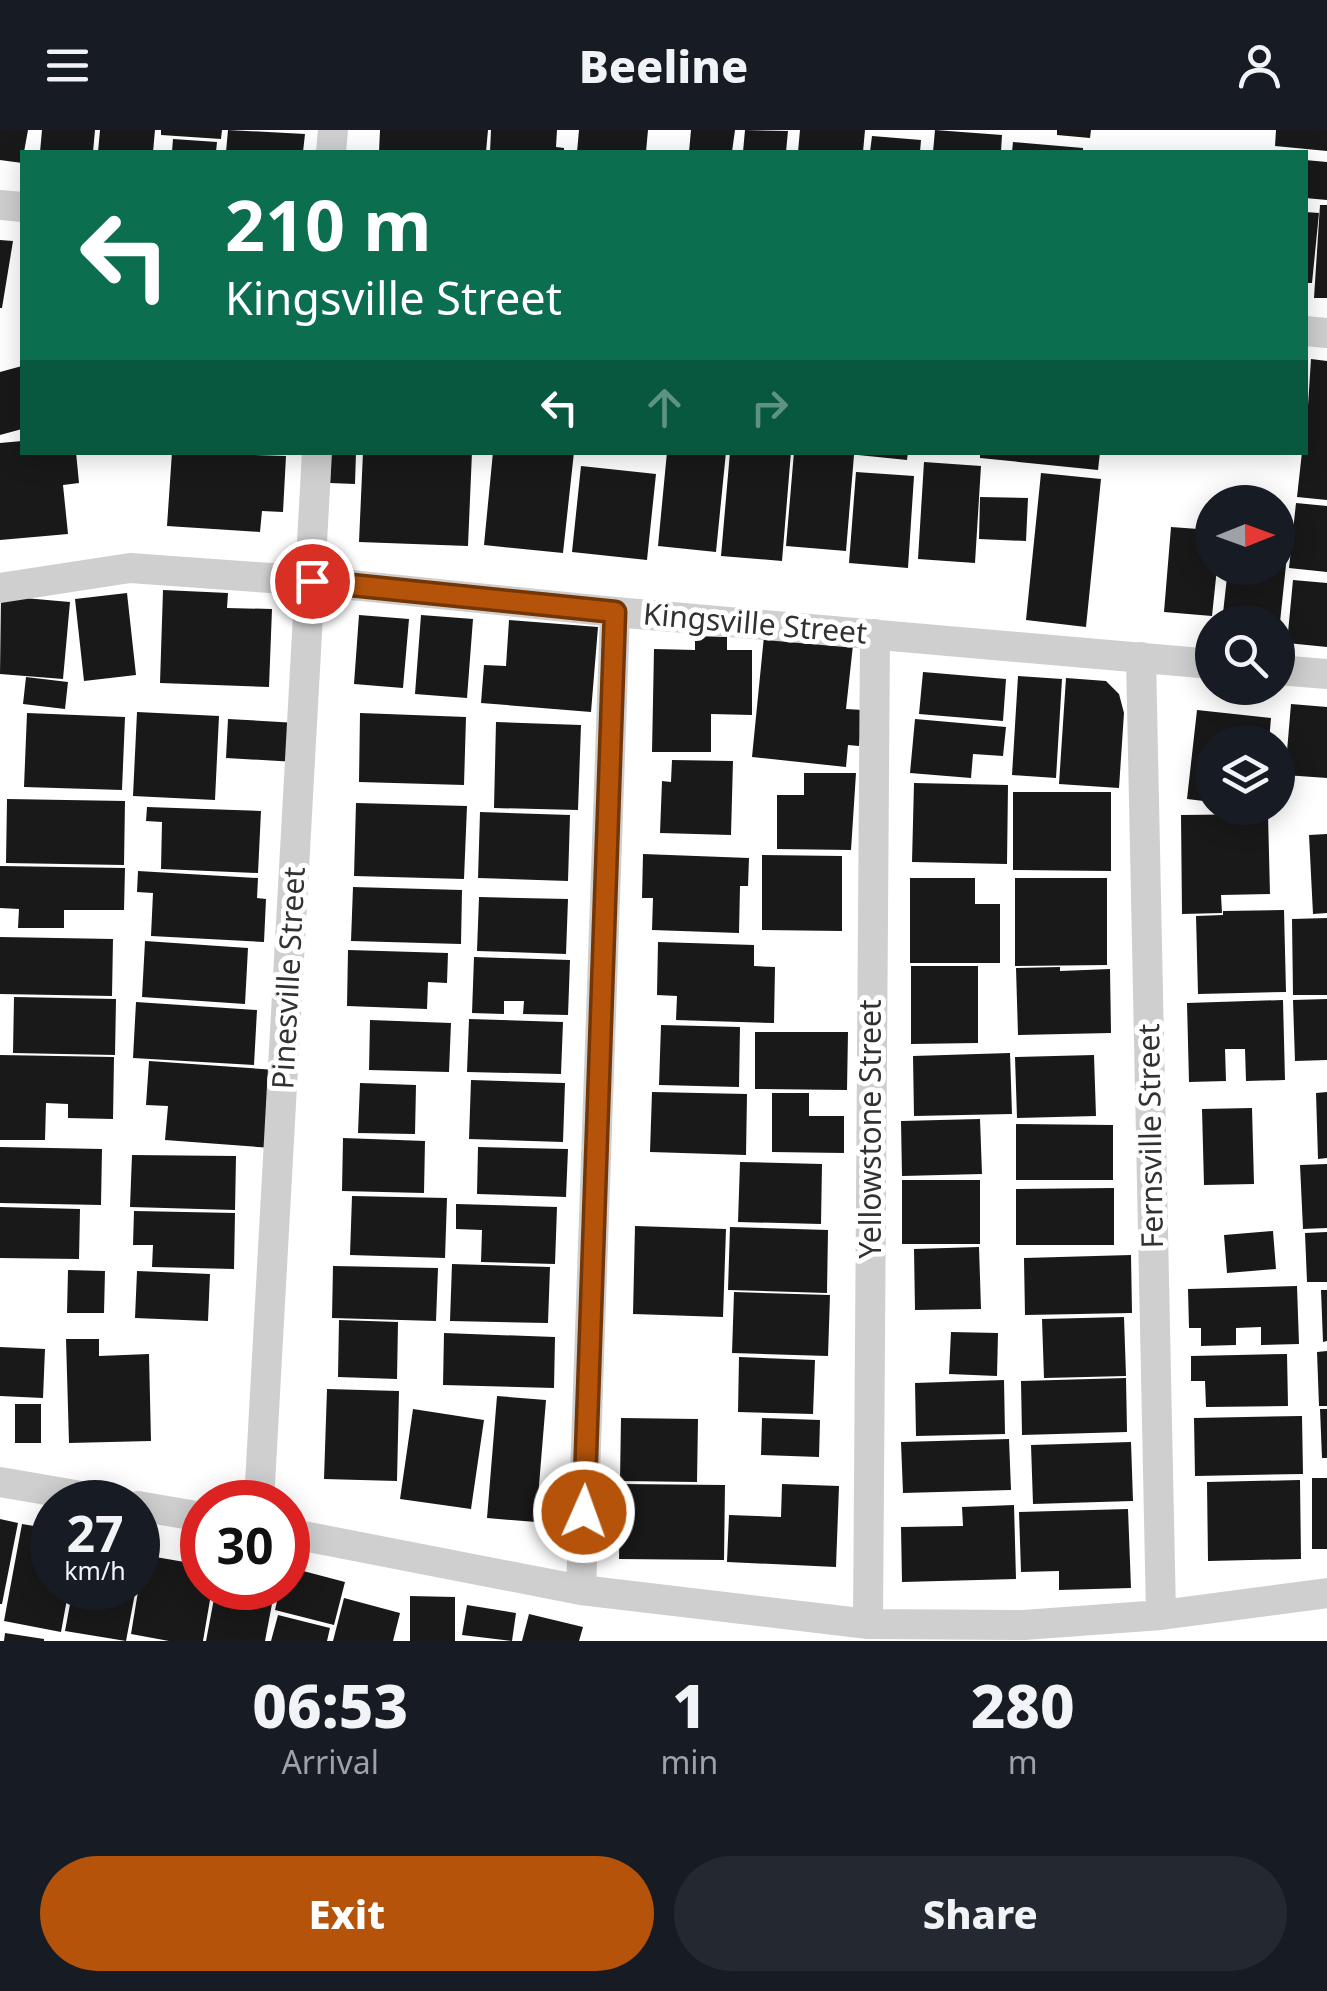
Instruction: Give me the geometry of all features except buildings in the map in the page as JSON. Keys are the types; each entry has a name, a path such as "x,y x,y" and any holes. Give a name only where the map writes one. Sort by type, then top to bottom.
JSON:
{"street":[{"name":"Pinesville Street","path":"260,1480 317,455"},
{"name":"Kingsville Street","path":"0,588 130,568 312,581 615,612 1195,662"},
{"path":"581,1590 615,612"},
{"name":"Yellowstone Street","path":"868,1624 875,634"},
{"name":"Fernsville Street","path":"1141,657 1162,1614"},
{"path":"1295,671 1327,674"},
{"path":"0,1482 30,1487"},
{"path":"310,1537 581,1590 868,1624 1024,1625 1162,1614 1327,1594"}],"route":[{"path":"312,581 615,612 584,1512"}]}
